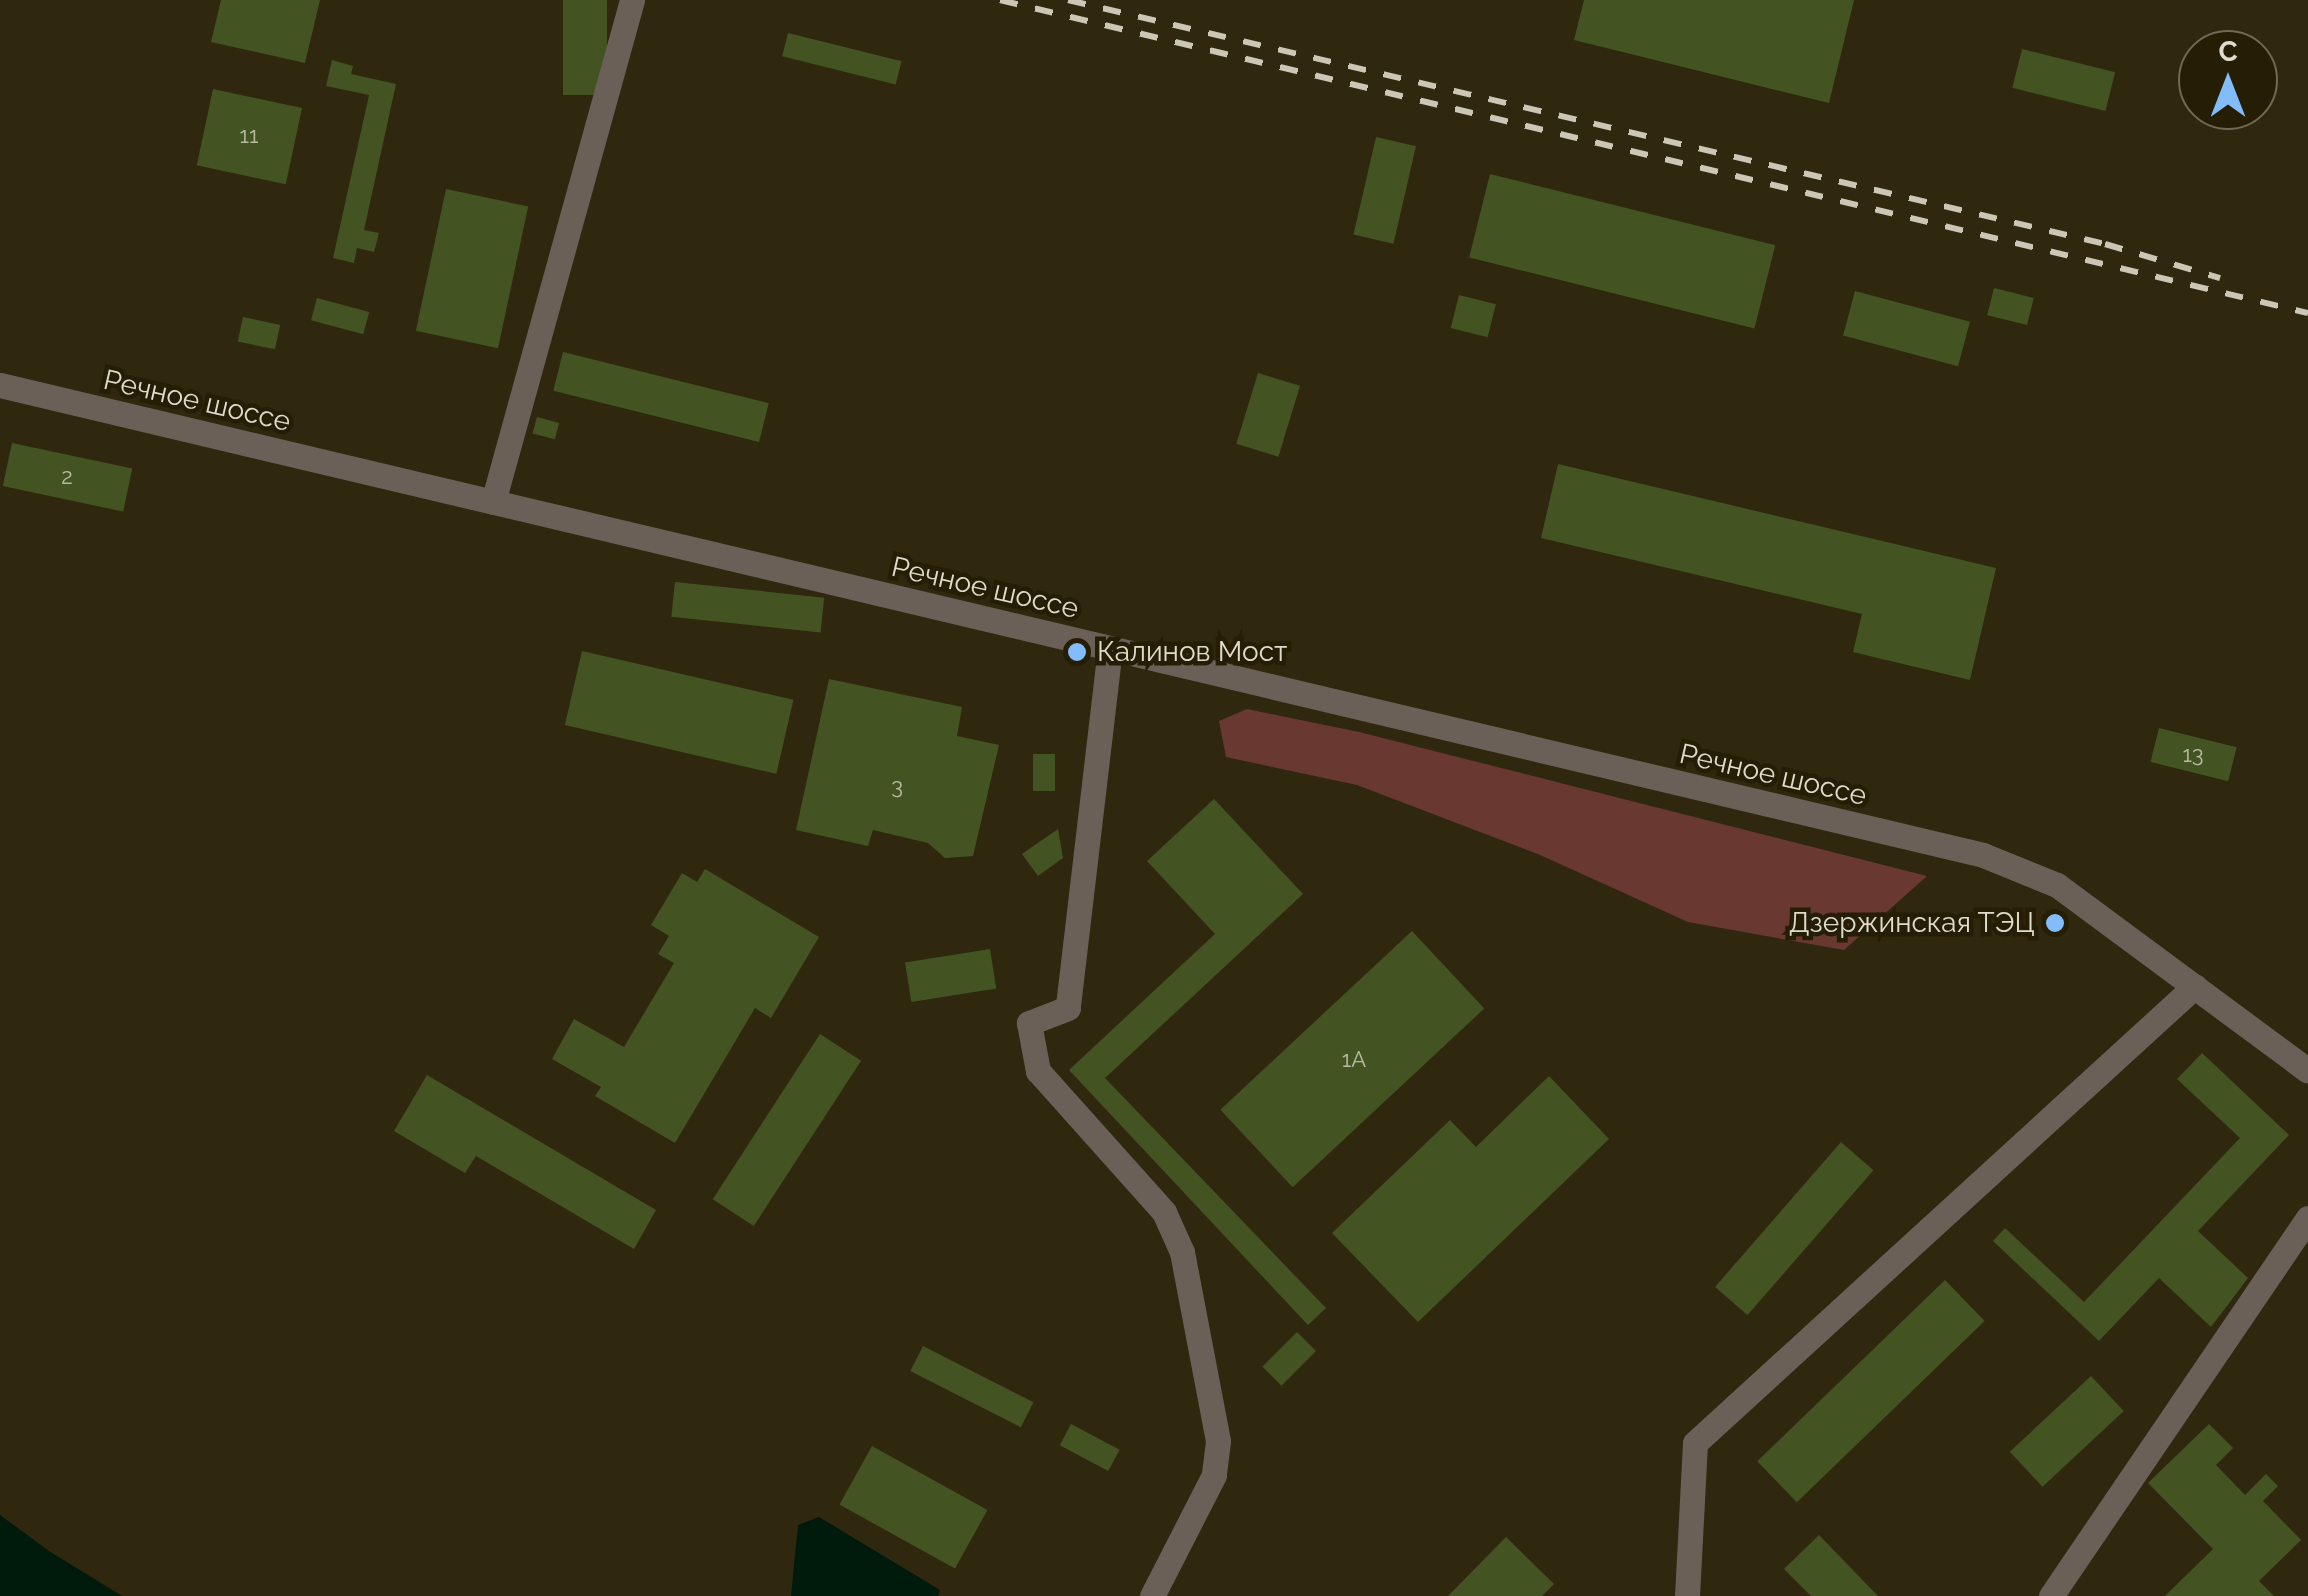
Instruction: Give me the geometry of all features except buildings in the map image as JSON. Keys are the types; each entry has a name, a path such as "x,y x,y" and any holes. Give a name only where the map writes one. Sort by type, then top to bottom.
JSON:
{"street":[{"path":"493,502 632,0"},
{"name":"Речное шоссе","path":"0,385 1982,855 2057,885 2308,1071"},
{"path":"1110,648 1068,1008 1030,1023 1038,1071 1164,1212 1182,1252 1218,1441 1214,1476 1152,1596"},
{"path":"1687,1596 1695,1443 2195,986"},
{"path":"2051,1596 2308,1218"}],"shaded area":[{"path":"1247,709 1359,732 1927,876 1844,950 1688,922 1538,854 1357,785 1226,757 1219,721"},
{"path":"0,1515 49,1551 122,1596 0,1596"},
{"path":"819,1517 940,1590 938,1596 791,1596 798,1525"}],"railway":[{"path":"1000,0 2308,313"},
{"path":"1068,0 2105,244 2220,278"}],"place":[{"name":"Калинов Мост","path":"1077,652"},
{"name":"Дзержинская ТЭЦ","path":"2055,923"}]}
